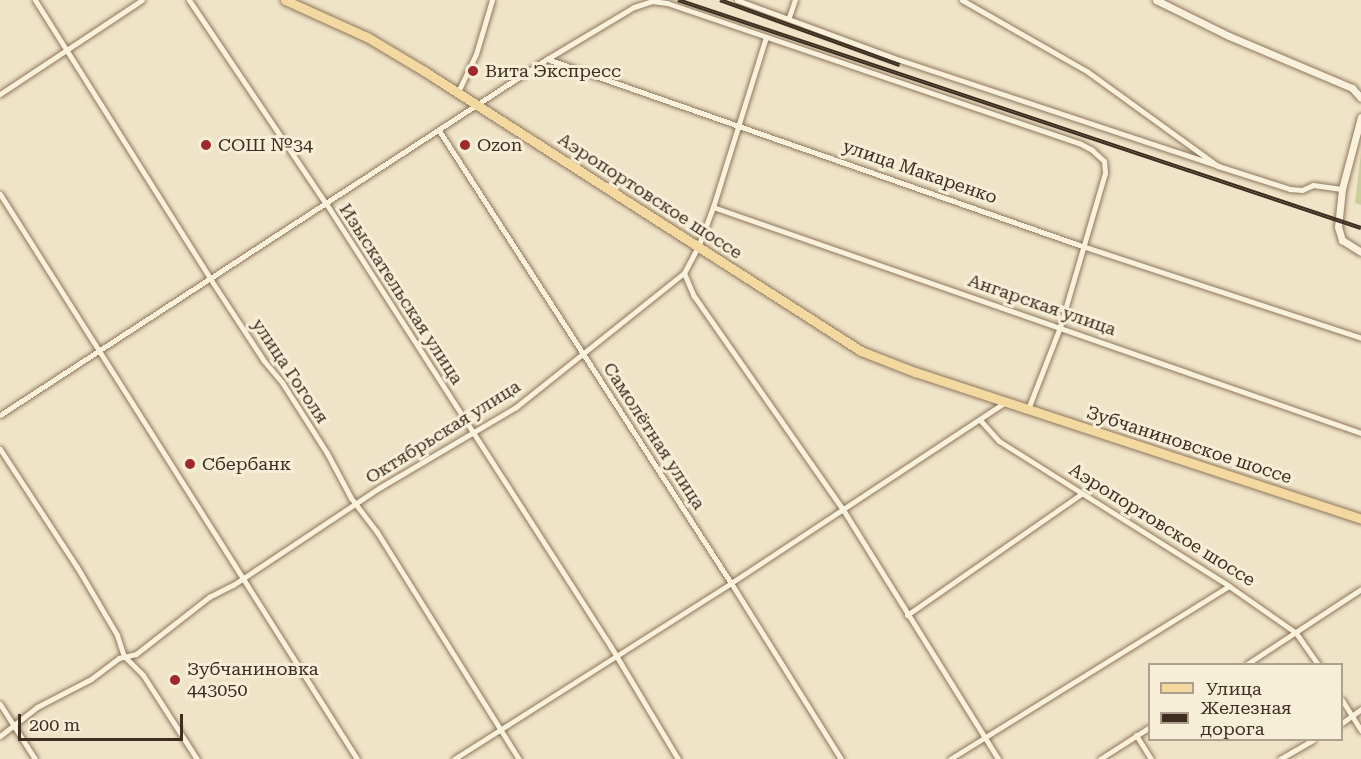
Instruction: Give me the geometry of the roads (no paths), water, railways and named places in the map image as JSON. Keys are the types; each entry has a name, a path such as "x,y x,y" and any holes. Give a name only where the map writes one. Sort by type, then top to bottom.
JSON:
{"main road":[{"name":"Аэропортовское шоссе","path":"285,0 367,37 458,92 861,351 1006,402"},
{"name":"Зубчаниновское шоссе","path":"1006,402 1361,519"}],"street":[{"name":"улица Гоголя","path":"35,0 211,280 264,361 283,384 327,453 351,498 358,504 420,599 519,759"},
{"path":"0,94 142,0"},
{"name":"Изыскательская улица","path":"189,0 327,205 611,647 614,656 678,759"},
{"path":"458,92 476,54 492,0"},
{"path":"737,0 789,17 894,58 1290,189 1302,189 1313,185 1342,189"},
{"path":"789,17 795,0"},
{"path":"962,0 1088,72 1218,166"},
{"path":"1156,0 1229,36 1352,88 1361,98"},
{"path":"0,415 440,132 547,59 634,7 652,1 668,3 1079,143 1104,160 1105,173 1060,327 1028,409"},
{"name":"Октябрьская улица","path":"0,736 37,707 91,679 124,656 136,654 209,597 243,579 471,432 516,407 684,273 698,247 713,207 736,125 766,37"},
{"name":"улица Макаренко","path":"547,59 1082,246 1361,338"},
{"path":"1361,117 1342,189 1338,232 1342,240 1361,252"},
{"name":"Самолётная улица","path":"440,132 731,583 841,759"},
{"path":"0,194 357,759"},
{"name":"Ангарская улица","path":"713,207 1361,433"},
{"path":"684,273 694,296 842,508 998,759"},
{"path":"454,759 499,728 731,583 842,508 981,421 1006,402"},
{"name":"Аэропортовское шоссе","path":"981,421 999,441 1229,586 1296,633 1317,663"},
{"path":"0,449 77,567 117,635 124,656 143,675 197,759"},
{"path":"907,615 1081,494"},
{"path":"950,759 1229,586"},
{"path":"1249,663 1361,589"},
{"path":"1343,703 1361,731"},
{"path":"0,704 35,759"},
{"path":"1343,722 1361,710"},
{"path":"1100,759 1148,728"},
{"path":"1136,735 1151,759"},
{"path":"1280,759 1311,741"}],"railway":[{"path":"678,0 1361,228"},
{"path":"720,0 900,65"}],"place":[{"name":"Вита Экспресс","path":"473,71"},
{"name":"СОШ №34","path":"206,145"},
{"name":"Ozon","path":"465,145"},
{"name":"Сбербанк","path":"190,464"},
{"name":"Зубчаниновка 443050","path":"175,680"}]}
